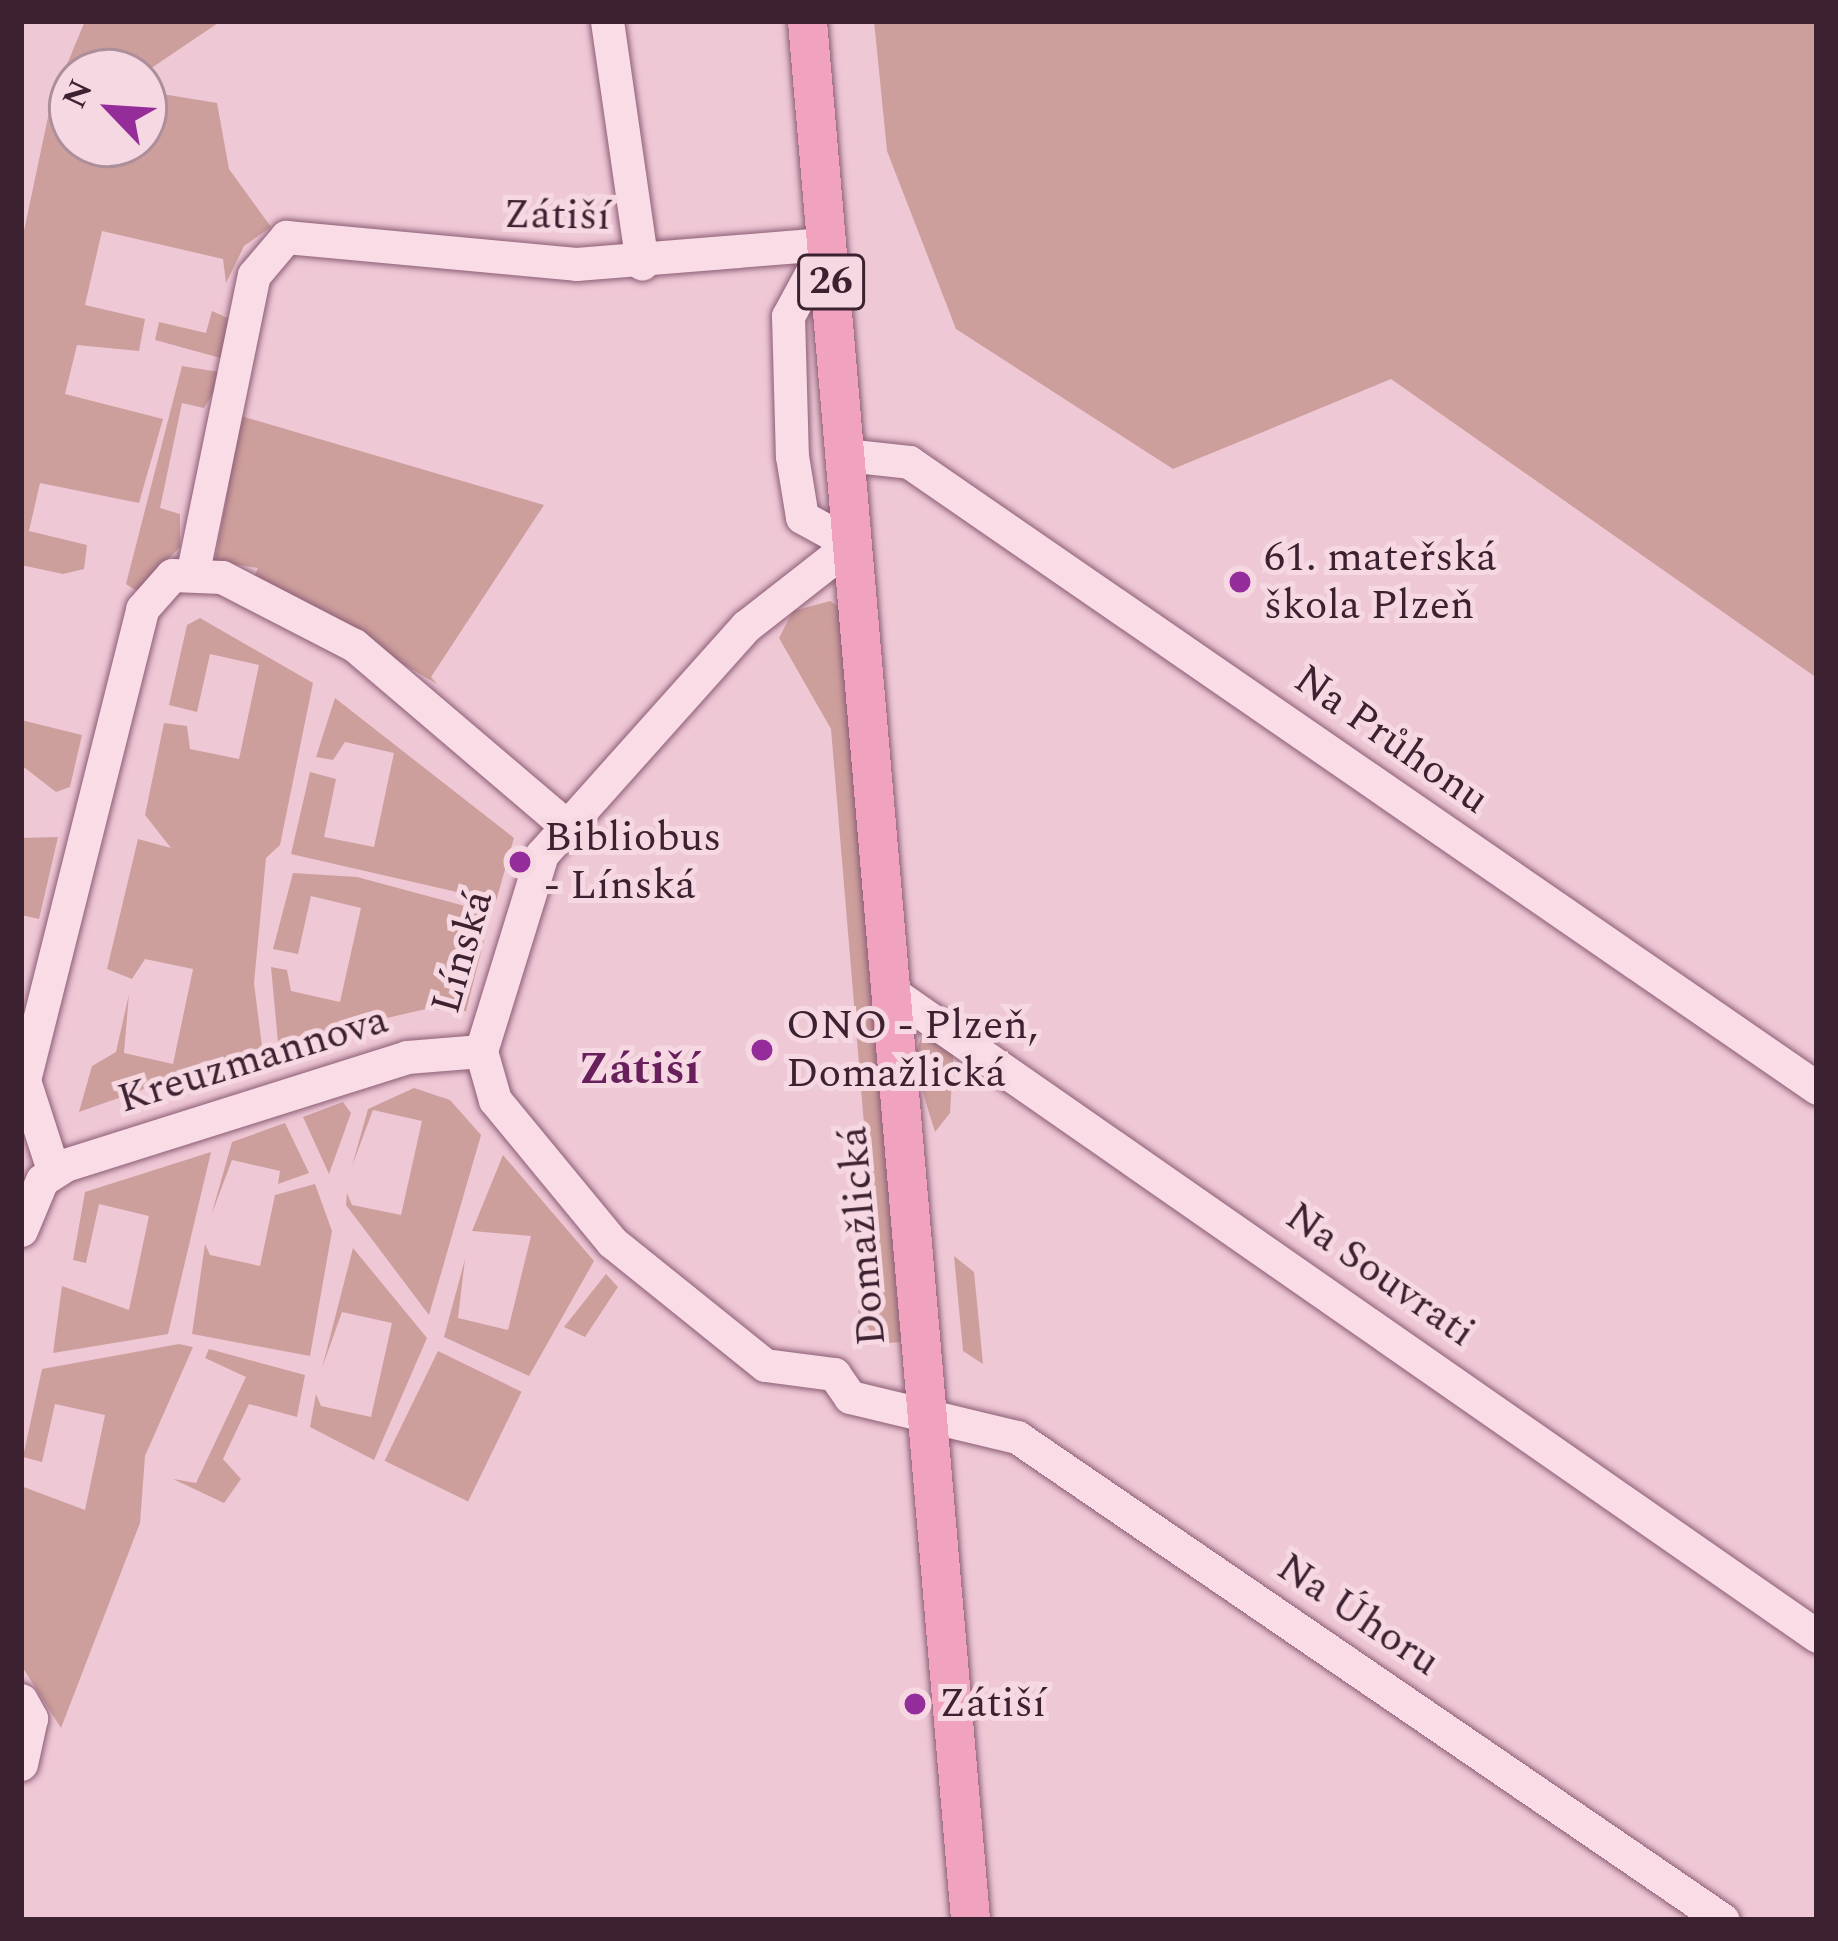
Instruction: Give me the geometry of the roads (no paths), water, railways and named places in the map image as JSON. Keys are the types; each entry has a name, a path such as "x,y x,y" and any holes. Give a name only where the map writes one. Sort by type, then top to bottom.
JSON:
{"main road":[{"name":"Domažlická","path":"807,21 970,1920"}],"street":[{"path":"607,21 642,262"},
{"name":"Zátiší","path":"193,571 254,275 286,237 405,255 642,262 827,244"},
{"path":"827,244 788,316 793,456 802,517 851,544"},
{"name":"Na Průhonu","path":"845,455 909,462 1817,1088"},
{"name":"Línská","path":"851,544 746,626 564,824 531,882 482,1051 495,1100 612,1242 693,1314 764,1366 834,1374 850,1397 927,1414"},
{"path":"21,1230 53,1170 25,1080 142,609 162,583 193,571 354,645 564,824"},
{"name":"Na Souvrati","path":"890,991 1817,1636"},
{"name":"Kreuzmannova","path":"53,1170 406,1057 482,1051"},
{"name":"Na Úhoru","path":"927,1414 1033,1446 1723,1920"},
{"path":"21,1700 32,1718 21,1764"}],"place":[{"name":"61. mateřská škola Plzeň","path":"1240,582"},
{"name":"Bibliobus - Línská","path":"520,862"},
{"name":"ONO - Plzeň, Domažlická","path":"762,1050"},
{"name":"Zátiší","path":"915,1704"}],"district":[{"name":"Zátiší","path":"639,1070"}]}
